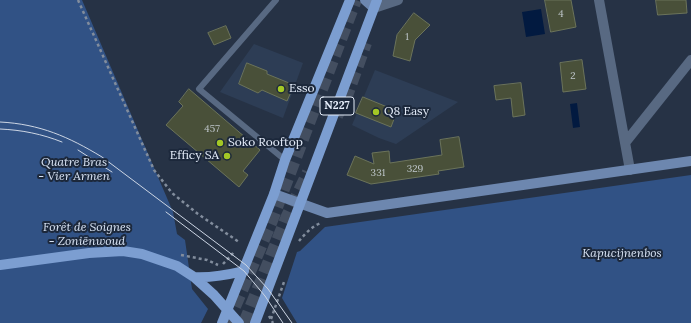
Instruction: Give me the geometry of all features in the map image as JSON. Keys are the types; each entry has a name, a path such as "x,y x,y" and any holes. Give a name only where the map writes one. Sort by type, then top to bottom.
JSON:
{"main road":[{"name":"N227","path":"222,323 274,194 285,160 350,0"},
{"name":"N227","path":"256,323 376,4"},
{"path":"0,265 89,253 123,251 162,260 177,266 194,277 214,295 239,323"},
{"path":"194,277 206,278 244,271"}],"street":[{"path":"365,0 376,4 398,0"},
{"path":"599,0 630,170"},
{"path":"625,143 691,60"},
{"path":"274,194 327,213 691,161"}],"lane":[{"path":"276,0 199,89 285,160"}],"path":[{"path":"78,0 154,170 172,193 198,214 239,242"},
{"path":"298,243 316,224 327,220 327,213"},
{"path":"221,266 235,251"},
{"path":"273,323 271,320 285,281"}],"shaded area":[{"path":"541,9 545,34 526,37 522,12"},
{"path":"254,44 303,63 283,118 220,92"},
{"path":"375,70 458,102 396,144 379,138 352,125"},
{"path":"577,103 580,127 573,128 570,104"}],"green space":[{"name":"Forêt de Soignes - Zoniënwoud","path":"0,0 82,0 173,212 177,234 185,240 192,289 208,309 201,323 0,323"},
{"name":"Kapucijnenbos","path":"691,175 691,323 297,323 282,298 297,252 300,251 325,227"}],"building":[{"path":"545,0 571,0 576,27 551,32"},
{"path":"656,0 686,0 687,13 658,15"},
{"path":"414,13 430,25 415,40 410,61 393,56 397,35"},
{"path":"226,26 231,38 214,45 208,33"},
{"path":"582,60 586,89 563,92 560,63"},
{"path":"247,63 267,71 267,74 294,85 287,101 262,90 258,93 239,84"},
{"path":"521,83 525,115 513,117 511,98 496,100 494,86"},
{"path":"189,89 260,150 243,171 248,175 239,187 166,125 183,106 179,102"},
{"path":"363,97 397,111 391,127 356,113"},
{"path":"459,137 464,167 438,171 439,174 371,184 347,175 355,156 374,164 372,153 389,151 390,163 442,155 440,140"}],"tunnel":[{"path":"228,323 271,223 356,0"},
{"path":"337,116 347,96 366,43"},
{"path":"244,323 287,216 308,172"}],"tram line":[{"path":"0,122 15,123 54,133 78,143 102,157 246,265 268,289 292,323"},
{"path":"0,129 32,133 62,142"},
{"path":"78,150 112,172"},
{"path":"166,212 244,271 265,296 283,323"}],"place":[{"name":"Esso","path":"281,89"},
{"name":"Q8 Easy","path":"376,112"},
{"name":"Soko Rooftop","path":"220,143"},
{"name":"Efficy SA","path":"227,156"}],"park label":[{"name":"Quatre Bras - Vier Armen","path":"74,170"}]}
